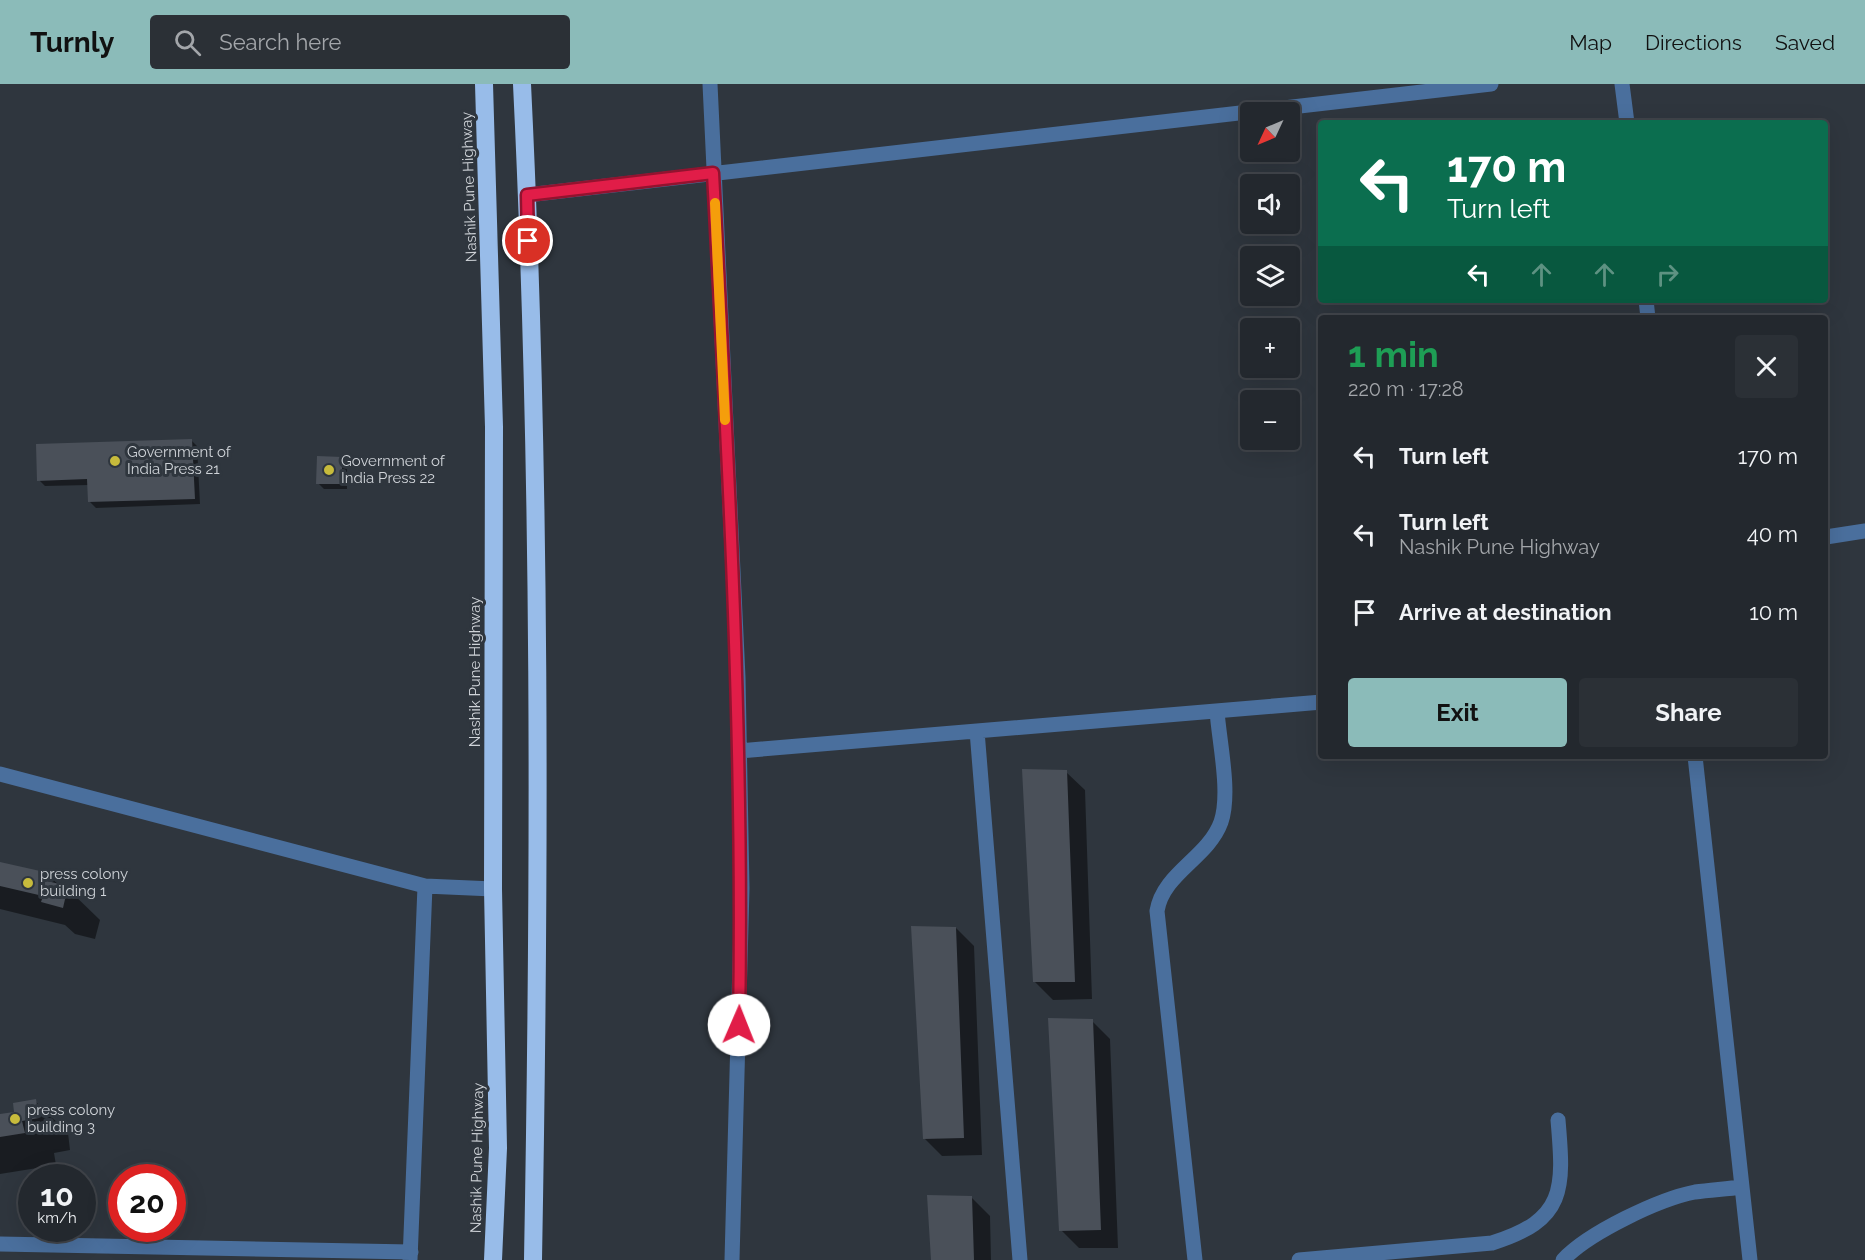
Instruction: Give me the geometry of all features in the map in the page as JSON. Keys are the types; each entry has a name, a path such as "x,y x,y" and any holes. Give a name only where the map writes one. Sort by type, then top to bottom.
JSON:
{"highway":[{"name":"Nashik Pune Highway","path":"484,84 494,427 493,889 498,1148 493,1260"},
{"path":"522,84 536,544 537,1062 533,1260"}],"street":[{"path":"710,84 739,751 742,888 732,1260"},
{"path":"527,195 1491,84"},
{"path":"1622,84 1627,120"},
{"path":"1828,537 1865,531"},
{"path":"739,751 1318,702"},
{"path":"1195,1260 1157,911 1160,895 1212,838 1221,822 1224,802 1217,711"},
{"path":"977,731 1020,1260"},
{"path":"1695,759 1750,1260"},
{"path":"0,774 425,886 493,889"},
{"path":"0,1244 411,1256 425,886"},
{"path":"1299,1260 1491,1243 1517,1235 1535,1224 1552,1207 1560,1187 1562,1162 1558,1120"},
{"path":"1563,1260 1599,1233 1635,1213 1693,1192 1742,1187"}],"building":[{"name":"Government of India Press 21","path":"192,439 195,499 88,502 87,479 37,481 36,444"},
{"name":"Government of India Press 22","path":"317,456 342,457 342,484 316,484"},
{"path":"1022,769 1067,770 1075,982 1033,982"},
{"name":"press colony building 1","path":"0,862 49,873 47,881 68,886 63,908 41,902 43,896 0,886"},
{"path":"911,926 956,927 964,1138 923,1139"},
{"path":"1048,1018 1093,1019 1101,1230 1059,1231"},
{"name":"press colony building 3","path":"36,1099 39,1118 22,1121 25,1133 0,1137 0,1114 14,1112 13,1103"},
{"path":"927,1195 972,1196 974,1260 931,1260"}],"slow traffic":[{"path":"715,203 725,420"}],"place":[{"name":"Government of India Press 21","path":"115,461"},
{"name":"Government of India Press 22","path":"329,470"},
{"name":"press colony building 1","path":"28,883"},
{"name":"press colony building 3","path":"15,1119"}],"route":[{"path":"528,241 527,195 713,173 738,677 742,888 739,1025"}]}
